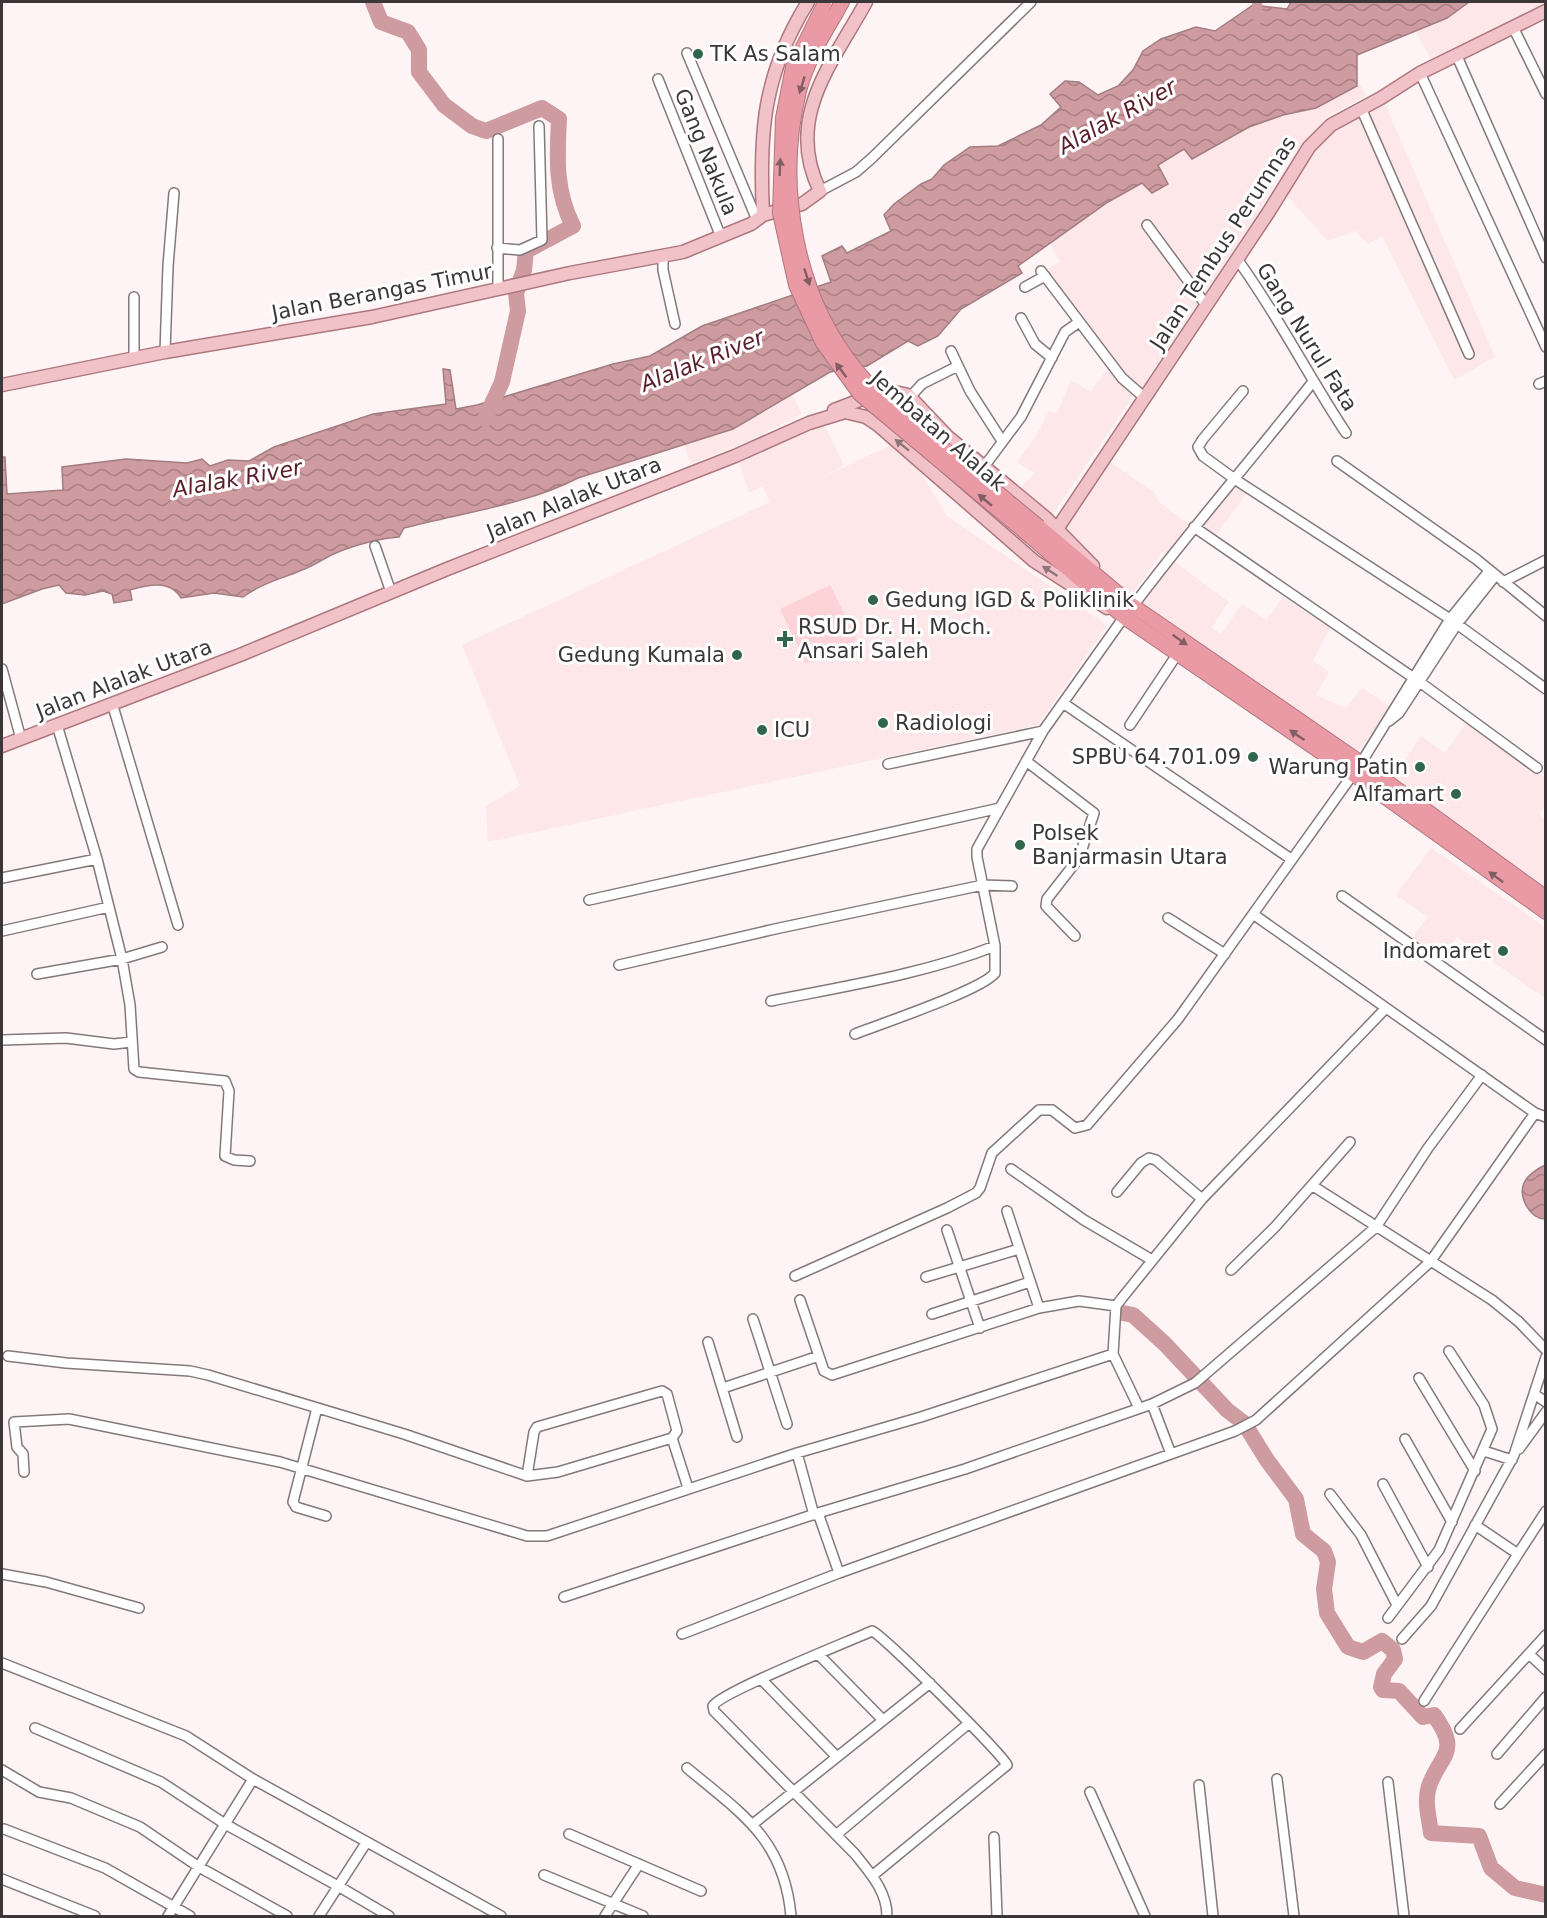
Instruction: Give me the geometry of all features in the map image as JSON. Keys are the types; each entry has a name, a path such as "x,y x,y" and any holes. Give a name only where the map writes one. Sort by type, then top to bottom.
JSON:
{"highway":[{"name":"Jembatan Alalak","path":"832,6 793,67 780,142 779,189 783,229 789,261 803,302 823,343 860,394 1035,532 1125,610"},
{"path":"1125,610 1178,653 1357,769"},
{"path":"1125,610 1357,769 1545,907"}],"main road":[{"path":"760,218 761,140 766,101 784,47 808,2"},
{"path":"820,191 807,157 807,119 820,87 866,2"},
{"name":"Jalan Tembus Perumnas","path":"1057,529 1309,147 1331,125 1420,73 1545,11"},
{"name":"Jalan Berangas Timur","path":"2,386 165,352 372,317 534,280 663,256 722,237 760,218 802,204 820,191"},
{"path":"809,423 856,400 886,390 911,396 947,436 1057,529 1125,610"},
{"path":"856,400 852,408 855,414 872,421 901,444 1034,561 1084,594 1125,610"},
{"name":"Jalan Alalak Utara","path":"2,746 240,655 391,592 746,452 809,423 838,413 855,414"}],"street":[{"path":"820,191 856,172 872,158 1031,2"},
{"path":"1513,27 1545,93"},
{"path":"687,53 760,218"},
{"path":"1456,54 1545,258"},
{"path":"1420,73 1545,347"},
{"name":"Gang Nakula","path":"658,79 722,237"},
{"path":"1361,108 1469,354"},
{"path":"497,249 520,250 542,240 539,126"},
{"path":"498,139 498,288"},
{"path":"165,352 168,266 174,193"},
{"path":"1148,225 1206,305"},
{"path":"663,256 663,270 675,324"},
{"name":"Gang Nurul Fata","path":"1237,259 1270,307 1312,383 1346,433"},
{"path":"1025,287 1043,273 1122,378 1145,398"},
{"path":"134,297 134,359"},
{"path":"1021,318 1035,344 1052,357"},
{"path":"983,468 1021,417 1065,332 1079,322"},
{"path":"951,351 1002,441"},
{"path":"911,396 922,384 958,366"},
{"path":"855,1034 992,977 997,968 995,946 977,849 1043,731 1125,610 1236,480 1312,383"},
{"path":"1244,391 1198,447 1203,456 1453,622 1545,689"},
{"path":"1337,461 1492,573 1545,616"},
{"path":"1194,527 1417,680 1537,768"},
{"path":"375,546 391,592"},
{"path":"1503,582 1545,560"},
{"path":"795,1276 947,1208 976,1192 980,1188 992,1153 1039,1110 1052,1110 1075,1128 1087,1125 1178,1019 1388,723 1399,713 1453,622 1492,573"},
{"path":"1130,724 1178,653"},
{"path":"2,669 21,739"},
{"path":"112,703 178,925"},
{"path":"1063,703 1292,859"},
{"path":"57,725 97,859 122,959 130,1005 133,1066 139,1072 225,1081 229,1091 225,1156 234,1160 250,1161"},
{"path":"888,764 1043,731"},
{"path":"1026,761 1094,813 1079,858 1047,899 1046,906 1075,936"},
{"path":"589,900 1000,808"},
{"path":"2,878 97,859"},
{"path":"620,965 763,931 983,885 1012,886"},
{"path":"1342,896 1545,1040"},
{"path":"2,931 109,907"},
{"path":"1253,914 1545,1118"},
{"path":"1168,918 1225,954"},
{"path":"771,1000 911,972 969,957 995,946"},
{"path":"37,974 122,959 162,947"},
{"path":"1139,1408 1113,1354 1116,1308 1202,1198 1386,1008"},
{"path":"2,1040 66,1038 114,1044 131,1042"},
{"path":"564,1597 816,1514 965,1469 1152,1404 1198,1381 1376,1227 1428,1148 1482,1075"},
{"path":"682,1634 839,1573 1171,1454 1256,1420 1430,1262 1535,1113"},
{"path":"1231,1270 1312,1186 1350,1142"},
{"path":"1117,1192 1141,1163 1149,1158 1156,1160 1202,1198"},
{"path":"1011,1169 1076,1214 1152,1260"},
{"path":"1312,1186 1498,1305 1519,1322 1545,1350"},
{"path":"1007,1211 1039,1308"},
{"path":"947,1230 980,1328"},
{"path":"926,1277 1019,1249"},
{"path":"932,1314 1030,1282"},
{"path":"800,1300 824,1371 834,1375 1039,1308 1073,1301 1116,1308"},
{"path":"753,1319 787,1424"},
{"path":"708,1342 737,1437"},
{"path":"1388,1618 1428,1567 1452,1522 1492,1429 1490,1416 1449,1351"},
{"path":"24,1472 23,1454 17,1447 14,1422 69,1419 300,1468 527,1536 548,1536 688,1488 921,1417 1113,1354"},
{"path":"8,1356 190,1371 404,1434 527,1476 558,1472 672,1438 677,1431 667,1394 662,1392 537,1427 534,1432 527,1476"},
{"path":"723,1388 819,1356"},
{"path":"1513,1458 1545,1357"},
{"path":"1419,1378 1475,1472"},
{"path":"1534,1394 1545,1402"},
{"path":"1152,1404 1171,1454"},
{"path":"317,1408 300,1468 294,1505 326,1516"},
{"path":"1402,1640 1431,1606 1513,1458 1545,1412"},
{"path":"672,1438 688,1488"},
{"path":"1405,1439 1452,1522"},
{"path":"1484,1451 1513,1458"},
{"path":"797,1453 816,1514 839,1573"},
{"path":"1383,1484 1428,1567"},
{"path":"1330,1494 1361,1536 1397,1605"},
{"path":"1424,1701 1545,1511"},
{"path":"1475,1525 1518,1554"},
{"path":"2,1574 46,1582 139,1608"},
{"path":"873,1876 1007,1767 1006,1761 930,1683 874,1631 761,1679 715,1702 714,1711 794,1791 873,1876 883,1895 886,1917"},
{"path":"1460,1729 1545,1635"},
{"path":"1529,1654 1545,1670"},
{"path":"819,1655 883,1720"},
{"path":"2,1664 186,1736 253,1779 501,1917"},
{"path":"761,1679 837,1757"},
{"path":"753,1824 930,1683"},
{"path":"1497,1754 1545,1697"},
{"path":"836,1835 968,1724"},
{"path":"35,1728 161,1782 225,1824 339,1886 389,1917"},
{"path":"1500,1804 1545,1754"},
{"path":"687,1768 753,1824 773,1851 788,1888 791,1917"},
{"path":"2,1770 39,1792 71,1798 140,1827 199,1867 287,1917"},
{"path":"168,1917 253,1779"},
{"path":"1277,1779 1294,1917"},
{"path":"1388,1782 1404,1917"},
{"path":"1199,1785 1213,1917"},
{"path":"1090,1792 1145,1917"},
{"path":"4,1829 105,1868 190,1917"},
{"path":"569,1834 701,1891"},
{"path":"994,1837 997,1917"},
{"path":"319,1917 366,1843"},
{"path":"605,1917 639,1864"},
{"path":"544,1875 643,1917"},
{"path":"2,1879 96,1917"}],"shaded area":[{"path":"1444,2 1545,2 1545,7 1432,60 1409,20"},
{"path":"1345,57 1366,96 1328,116 1286,163 1255,218 1149,376 1153,381 1145,392 1135,390 1044,271 1060,262 1046,235 1138,168"},
{"path":"1381,95 1495,357 1454,380 1382,236 1368,244 1355,231 1328,241 1292,201 1279,191 1332,123"},
{"path":"1108,369 1133,396 1049,520 1015,494 1035,473 1017,462 1038,433 1048,411 1057,413 1071,380 1090,391"},
{"path":"788,388 802,414 747,442 691,464 679,434"},
{"name":"RSUD Dr. H. Moch. Ansari Saleh","path":"822,420 844,465 821,478 891,445 920,472 947,516 1107,625 1038,725 488,842 486,806 520,786 462,645 770,502 763,486 749,493 737,457"},
{"path":"1106,459 1155,493 1159,502 1190,525 1166,554 1162,552 1132,595 1123,594 1056,533"},
{"path":"1233,483 1247,493 1213,539 1194,521"},
{"path":"1167,556 1229,602 1211,628 1221,634 1242,604 1266,620 1283,597 1330,628 1313,661 1329,672 1316,695 1346,708 1362,688 1392,708 1357,753 1144,612 1136,598"},
{"path":"830,585 857,640 806,664 780,609"},
{"path":"1467,722 1545,778 1545,805 1539,814 1545,820 1545,888 1472,837 1393,777 1421,736 1445,753"},
{"path":"1431,848 1545,927 1545,998 1457,937 1437,961 1410,941 1428,917 1396,895"}],"water":[{"name":"Alalak River","path":"1291,2 1469,2 1447,18 1357,55 1357,86 1316,108 1283,115 1249,127 1192,159 1184,149 1158,165 1168,184 1152,193 1142,183 1108,202 1018,266 1022,273 961,309 938,336 918,346 908,341 867,366 830,372 733,429 578,478 515,502 404,528 399,537 342,550 264,585 243,597 214,593 181,598 171,588 151,585 130,590 132,600 114,603 112,594 103,591 85,595 66,593 59,585 2,604 2,457 5,457 7,494 63,490 62,467 126,459 187,463 202,459 210,466 228,460 249,461 274,447 373,414 446,404 443,369 450,370 456,409 477,405 613,364 650,356 702,326 831,282 822,256 842,246 847,253 891,231 884,215 894,204 921,184 932,179 944,165 970,147 998,146 1041,125 1061,107 1050,94 1065,81 1079,82 1098,95 1118,86 1133,70 1143,51 1161,39 1196,27 1215,31 1253,5 1287,9"},
{"path":"1545,1165 1545,1219 1530,1211 1524,1201 1523,1189 1528,1177"}],"waterway":[{"path":"373,2 381,22 408,32 419,50 419,72 444,105 472,126 486,131 542,108 559,119 558,174 563,200 573,226 526,251 524,270 516,293 518,311 502,382 485,419"},
{"path":"1257,2 1258,19"},
{"path":"1123,1313 1133,1315 1165,1344 1227,1410 1244,1423 1267,1460 1296,1499 1303,1534 1324,1551 1328,1562 1324,1589 1327,1613 1348,1647 1363,1652 1382,1641 1393,1650 1395,1659 1384,1674 1381,1687 1383,1690 1399,1691 1423,1717 1434,1715 1442,1728 1446,1737 1446,1752 1429,1786 1427,1798 1431,1833 1479,1836 1491,1868 1515,1888 1546,1895"}],"place":[{"name":"TK As Salam","path":"698,54"},
{"name":"Gedung IGD & Poliklinik","path":"873,600"},
{"name":"RSUD Dr. H. Moch. Ansari Saleh","path":"785,639"},
{"name":"Gedung Kumala","path":"737,655"},
{"name":"Radiologi","path":"883,723"},
{"name":"ICU","path":"762,730"},
{"name":"SPBU 64.701.09","path":"1253,757"},
{"name":"Warung Patin","path":"1420,767"},
{"name":"Alfamart","path":"1456,794"},
{"name":"Polsek Banjarmasin Utara","path":"1020,845"},
{"name":"Indomaret","path":"1503,951"}]}
